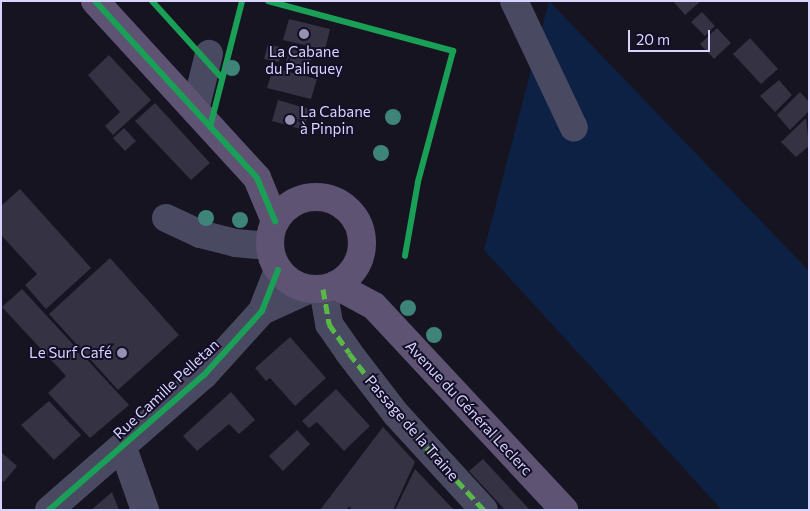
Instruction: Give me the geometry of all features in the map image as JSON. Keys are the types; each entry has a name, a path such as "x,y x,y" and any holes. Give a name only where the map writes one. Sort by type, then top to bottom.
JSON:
{"main road":[{"path":"94,1 257,178 307,197 336,200 348,209 362,232 360,258 354,270 323,288 298,286 274,246 257,178"},
{"path":"274,246 294,202 307,197"},
{"name":"Avenue du Général Leclerc","path":"360,258 374,306 564,510"},
{"name":"Avenue du Général Leclerc","path":"323,288 374,306"}],"street":[{"path":"514,1 574,128"},
{"path":"195,110 209,54"},
{"path":"166,218 200,234 235,243 274,246"},
{"name":"Rue Camille Pelletan","path":"262,311 274,246"},
{"name":"Rue Camille Pelletan","path":"49,510 204,375 262,311 323,288"},
{"name":"Passage de la Traine","path":"323,288 328,324 349,353 396,414 484,510"},
{"path":"122,448 145,510"}],"water":[{"path":"549,1 809,271 809,510 722,510 484,250"}],"building":[{"path":"673,1 701,1 685,15"},
{"path":"702,12 715,26 705,36 691,22"},
{"path":"289,19 330,29 325,50 283,40"},
{"path":"717,28 731,43 714,59 700,44"},
{"path":"750,38 778,69 761,84 733,54"},
{"path":"268,44 283,48 279,62 264,59"},
{"path":"289,48 312,55 307,73 285,67"},
{"path":"109,55 151,100 113,135 105,126 120,112 88,75"},
{"path":"273,68 317,79 311,99 267,88"},
{"path":"779,80 792,95 775,112 760,96"},
{"path":"800,92 809,102 809,111 790,130 777,115"},
{"path":"278,100 309,109 304,130 272,121"},
{"path":"155,103 210,163 191,180 135,121"},
{"path":"806,118 809,146 796,157 781,142"},
{"path":"124,128 136,141 125,151 113,138"},
{"path":"20,189 91,268 46,309 25,285 37,274 1,235 1,206"},
{"path":"110,258 179,335 118,390 49,314"},
{"path":"22,289 129,405 90,438 48,393 66,376 2,307"},
{"path":"290,337 326,378 295,406 270,378 266,381 255,368"},
{"path":"336,389 370,426 344,451 317,422 309,428 302,421"},
{"path":"231,392 255,420 239,434 229,424 197,451 183,436"},
{"path":"49,401 81,435 54,460 21,425"},
{"path":"383,427 415,462 393,510 352,510 349,506 347,510 320,510"},
{"path":"297,430 310,444 283,471 269,456"},
{"path":"1,452 17,466 4,482 1,480"},
{"path":"483,459 530,510 505,510 469,471"},
{"path":"415,469 454,510 395,510"},
{"path":"112,492 119,510 91,510"}],"marked path":[{"path":"323,289 329,324 349,353 396,414 484,510"}],"cycle path":[{"path":"95,1 257,178 275,221"},
{"path":"152,1 221,77"},
{"path":"210,127 242,1"},
{"path":"268,1 453,51 418,182 405,256"},
{"path":"49,510 204,375 262,311 278,270"}],"place":[{"name":"La Cabane du Paliquey","path":"304,34"},
{"name":"La Cabane à Pinpin","path":"290,120"},
{"name":"Le Surf Café","path":"122,353"}]}
